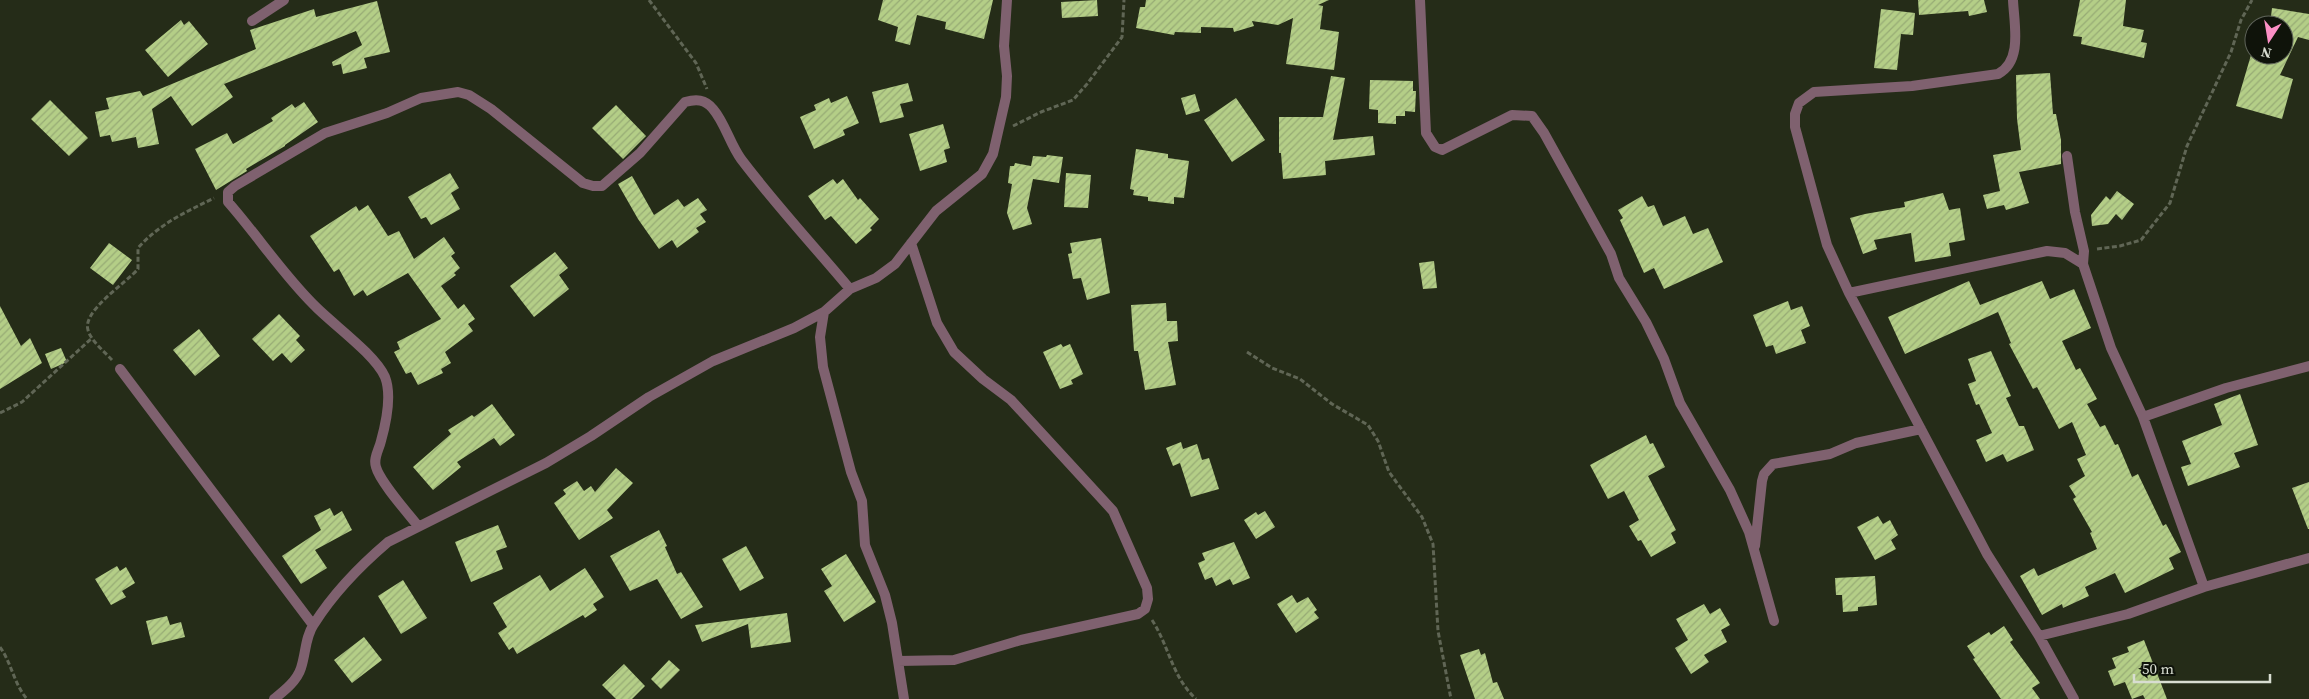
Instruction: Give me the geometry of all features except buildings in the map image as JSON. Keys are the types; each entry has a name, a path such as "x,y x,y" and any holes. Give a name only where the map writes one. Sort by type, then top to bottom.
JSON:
{"street":[{"path":"252,21 284,0"},
{"path":"274,699 289,686 301,670 305,646 313,625 372,556 388,542 546,463 591,436 649,396 713,361 794,328 824,312 850,289 876,278 895,264 936,210 982,174 992,154 999,134 1007,83 1004,46 1007,0"},
{"path":"1420,0 1426,133 1430,141 1442,150 1512,115 1532,116 1544,133 1611,254 1619,278 1646,322 1664,360 1680,403 1730,490 1748,532 1774,621"},
{"path":"2013,0 2015,53 2006,69 1998,74 1912,86 1814,92 1800,103 1795,114 1795,127 1827,245 1849,293 1987,554 2040,636 2074,699"},
{"path":"418,526 381,478 376,467 375,459 381,441 387,410 388,387 385,376 374,361 312,304 228,202 228,192 294,150 325,133 387,113 421,98 458,92 469,95 491,109 584,182 593,186 602,186 640,152 685,102 695,99 703,101 712,108 741,159 790,220 850,289"},
{"path":"2068,156 2074,212 2084,251 2083,264 2111,348 2143,417 2204,587"},
{"path":"898,661 954,660 1021,640 1138,614 1145,608 1148,599 1147,588 1112,511 1011,400 983,379 954,352 937,323 911,243"},
{"path":"1849,293 2047,252 2065,253 2083,264"},
{"path":"824,312 820,337 823,368 851,472 862,501 865,545 885,595 904,699"},
{"path":"2143,417 2226,388 2309,366"},
{"path":"120,369 313,625"},
{"path":"1754,552 1762,481 1764,474 1772,464 1830,454 1856,443 1921,429"},
{"path":"2040,636 2128,614 2204,587 2309,558"}],"path":[{"path":"649,0 696,63 706,85 712,108"},
{"path":"999,134 1041,112 1073,100 1122,37 1124,0"},
{"path":"2084,251 2120,246 2140,240 2170,203 2188,146 2231,52 2241,20 2252,0"},
{"path":"120,369 92,338 87,329 88,319 93,310 138,269 137,254 143,243 166,223 228,192"},
{"path":"0,413 22,402 92,338"},
{"path":"1247,352 1272,368 1300,379 1332,404 1368,425 1378,441 1389,472 1422,517 1433,544 1438,631 1451,699"},
{"path":"1145,608 1160,632 1176,674 1186,690 1196,699"},
{"path":"0,647 7,657 19,689 27,699"}]}
